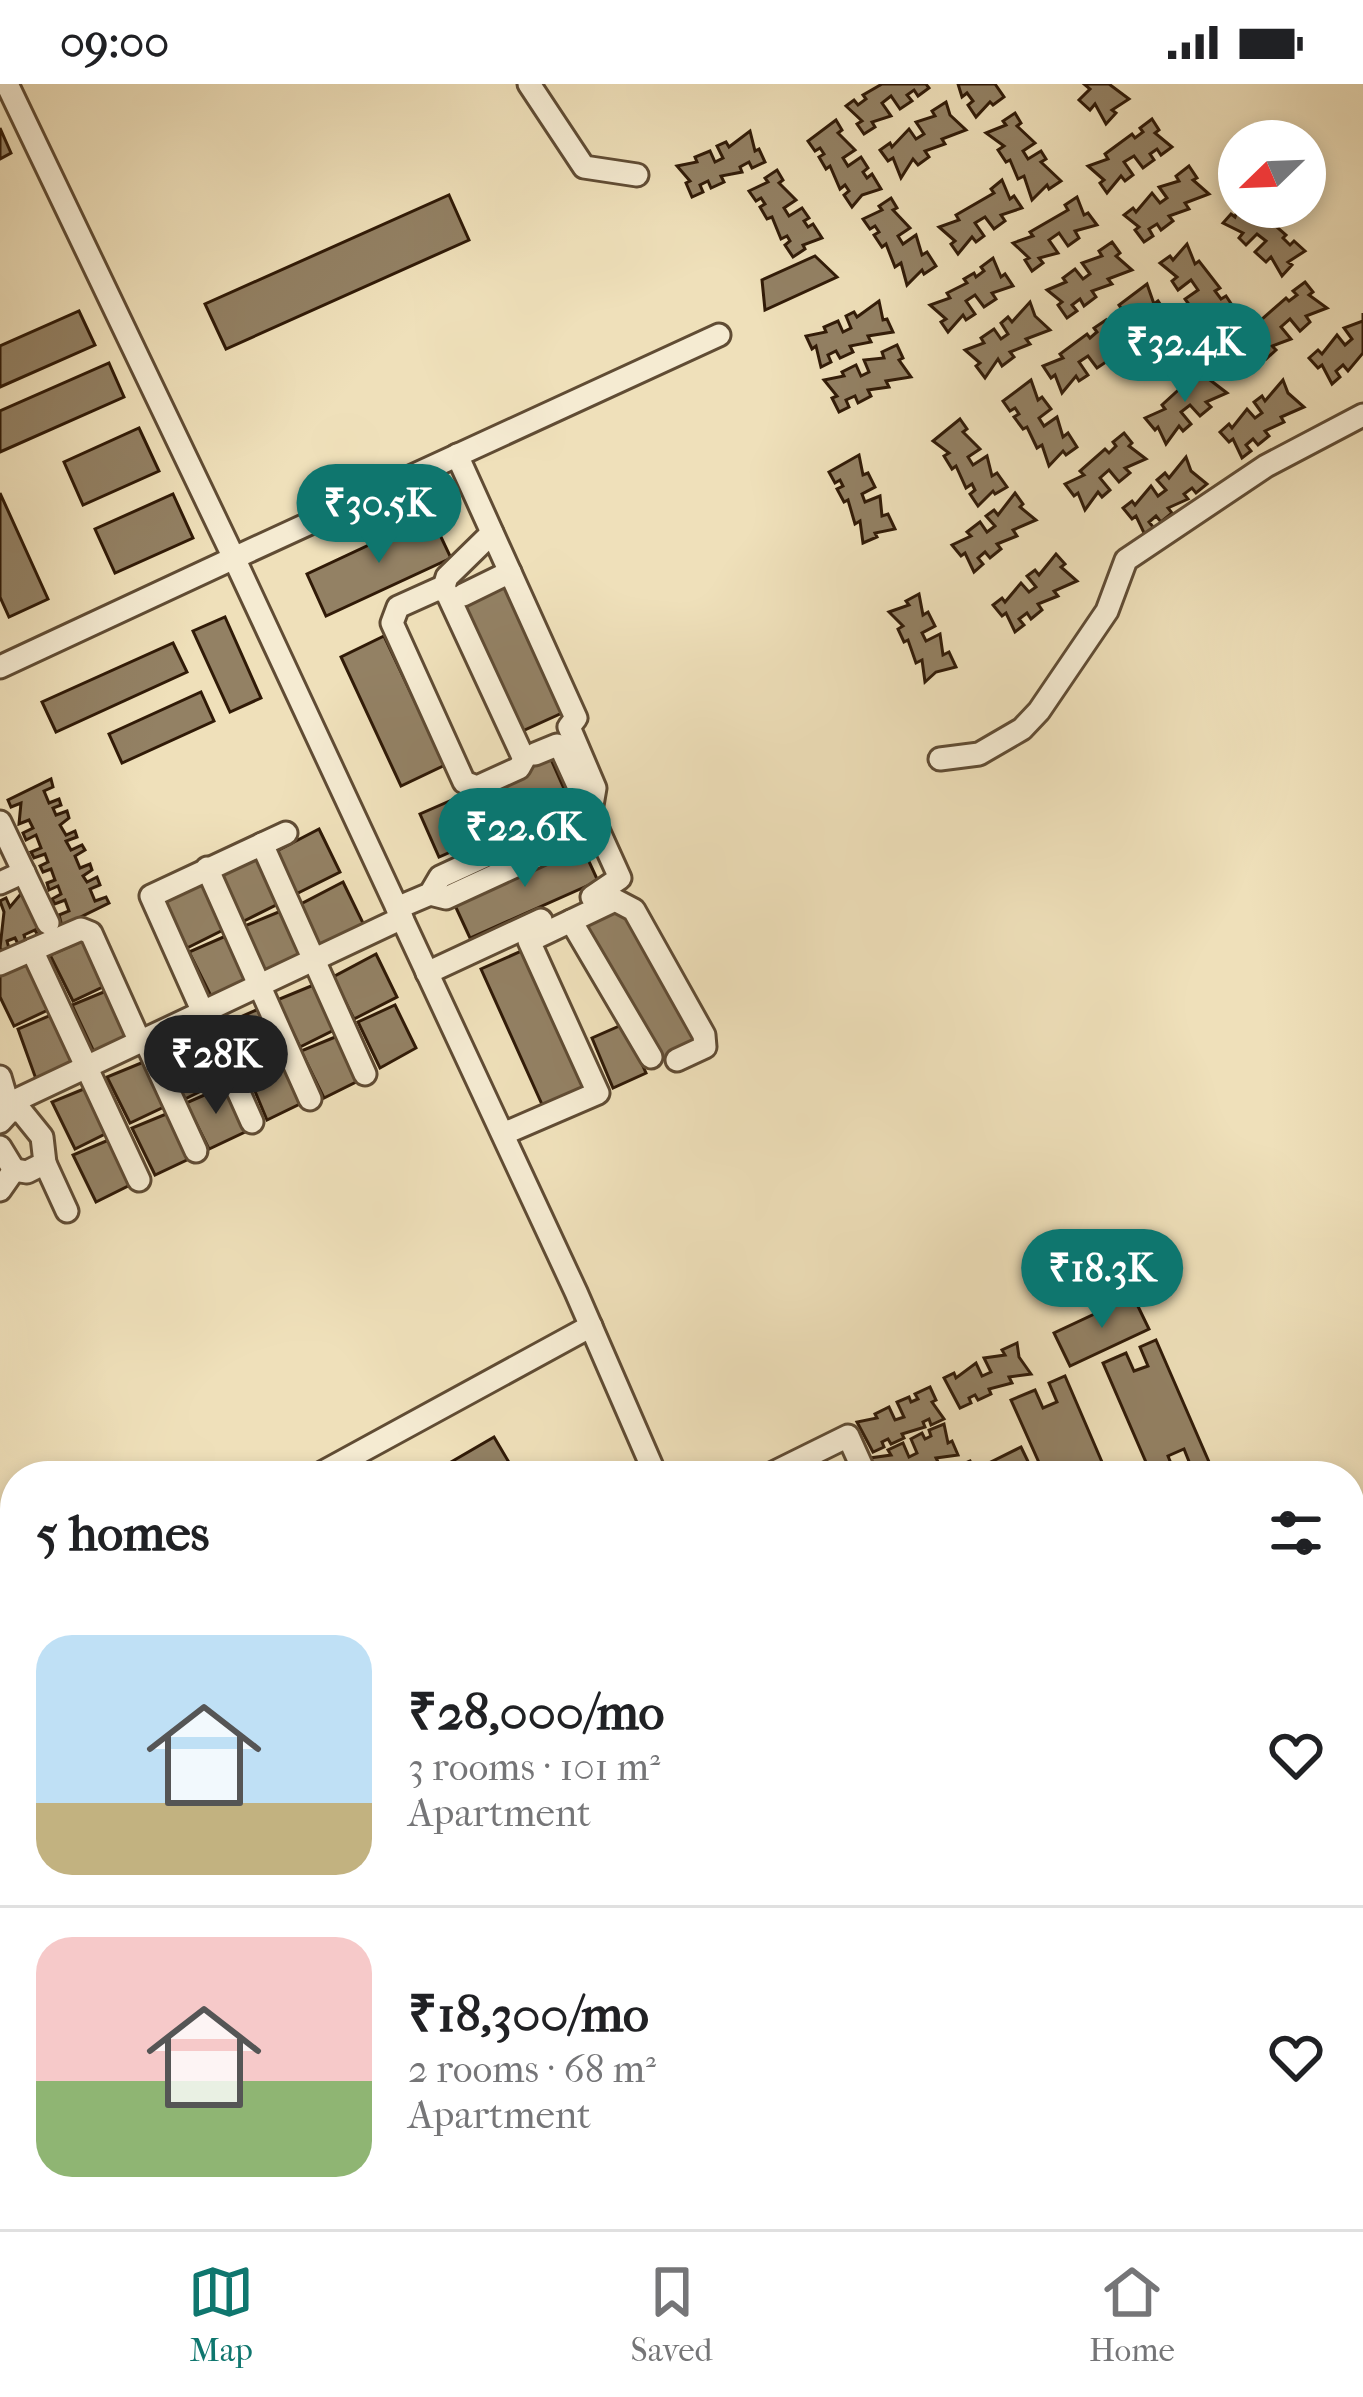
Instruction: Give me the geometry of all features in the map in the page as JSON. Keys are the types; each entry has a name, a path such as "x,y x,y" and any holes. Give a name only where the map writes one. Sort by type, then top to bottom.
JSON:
{"street":[{"path":"7,84 234,558 650,1461"},
{"path":"529,84 584,167 637,175"},
{"path":"0,667 718,335"},
{"path":"940,759 979,754 1022,729 1107,611 1126,560 1266,466 1363,416"},
{"path":"457,455 492,533 510,572 576,718 527,751 519,768 477,787 464,782 391,616 398,607 510,572"},
{"path":"492,533 447,577 527,751"},
{"path":"569,727 595,788 591,818"},
{"path":"430,979 618,884 559,746 527,751"},
{"path":"6,1112 86,1068 314,960 430,893 446,898 591,818"},
{"path":"0,822 48,923"},
{"path":"252,1123 151,896 286,833"},
{"path":"262,844 365,1074"},
{"path":"207,868 310,1099"},
{"path":"0,883 24,872"},
{"path":"430,979 529,941 615,900 634,910 707,1042 677,1060"},
{"path":"571,921 651,1057"},
{"path":"0,964 81,928 91,933 196,1151"},
{"path":"502,1134 598,1093 529,941"},
{"path":"32,950 139,1180"},
{"path":"0,1077 6,1112"},
{"path":"6,1112 32,1118 43,1137 45,1163 68,1211"},
{"path":"0,1147 14,1170 27,1172 45,1163"},
{"path":"0,1190 14,1170"},
{"path":"344,1461 591,1326"},
{"path":"797,1461 848,1436 859,1461"}],"building":[{"path":"882,84 926,84 929,88 918,96 914,90 907,95 912,101 900,109 891,96 882,103 891,116 872,122 875,127 864,134 857,124 862,121 846,106 854,100 858,105 866,99 863,95"},
{"path":"958,84 995,84 1004,97 993,105 990,102 976,117 968,105 973,101 967,93 962,97"},
{"path":"1084,84 1109,84 1129,99 1112,110 1116,113 1106,124 1095,104 1090,110 1079,100 1090,89"},
{"path":"946,102 950,115 966,130 925,151 929,157 918,165 913,159 901,178 893,158 888,161 880,150 890,143 892,147 909,129 916,139 924,134 916,122 935,116 932,111"},
{"path":"1015,113 1021,123 1017,126 1035,143 1023,151 1028,159 1041,151 1046,159 1041,162 1061,181 1049,189 1047,185 1032,200 1024,176 1018,179 1010,160 1006,162 998,150 1004,146 986,133 1006,125 1003,121"},
{"path":"1152,119 1159,130 1155,133 1172,147 1161,155 1157,149 1150,154 1154,160 1143,168 1134,156 1124,162 1133,175 1125,181 1121,176 1107,193 1100,183 1104,180 1088,166 1108,159 1105,154 1132,134 1135,138"},
{"path":"836,120 842,130 838,133 855,150 843,158 848,166 861,157 868,168 863,172 867,178 872,174 881,189 862,195 852,207 844,195 849,191 845,185 840,189 830,166 826,169 819,157 824,154 820,148 815,151 808,141"},
{"path":"0,128 11,153 0,159"},
{"path":"750,131 755,151 759,149 765,162 752,168 749,162 740,167 742,172 721,176 724,182 711,188 708,181 700,185 703,192 692,197 686,183 690,181 677,166 697,162 695,157 710,151 715,162 723,158 717,146 726,142 729,147"},
{"path":"1189,166 1197,178 1193,180 1209,194 1185,203 1189,209 1169,216 1173,221 1161,230 1157,224 1149,229 1153,236 1144,242 1135,230 1139,227 1124,215 1133,208 1136,212 1152,193 1160,203 1167,198 1159,187 1179,181 1176,176"},
{"path":"777,170 783,180 779,183 796,200 784,208 789,216 802,208 809,218 804,221 808,227 813,224 822,238 803,245 805,249 793,257 785,245 790,241 787,236 781,239 772,217 767,219 760,207 765,204 761,198 756,201 749,191 768,182 765,178"},
{"path":"1002,180 1010,199 1014,196 1022,208 1001,215 1005,221 994,229 985,217 975,223 984,236 976,242 972,237 958,254 951,244 955,241 939,227 959,220 956,215 994,193 991,189"},
{"path":"449,195 469,240 226,349 205,304"},
{"path":"1077,197 1084,215 1088,213 1097,225 1075,231 1079,238 1068,246 1059,233 1049,240 1058,253 1039,258 1043,263 1032,271 1025,260 1029,258 1013,243 1033,236 1030,232 1068,210 1065,205"},
{"path":"891,198 897,208 893,210 910,228 898,236 903,244 916,235 922,255 927,252 936,266 924,274 922,270 907,285 901,263 895,267 886,244 882,247 874,235 879,232 875,226 870,229 863,219 882,210 879,206"},
{"path":"1233,228 1278,228 1290,245 1294,241 1305,251 1288,262 1292,265 1282,276 1271,257 1266,262 1255,252 1266,241 1257,234 1246,245 1239,238 1243,233"},
{"path":"1112,242 1120,253 1116,256 1132,270 1092,291 1096,297 1084,306 1080,299 1072,305 1077,311 1067,318 1058,305 1062,302 1047,290 1066,282 1063,278 1075,269 1083,279 1090,274 1082,263 1102,256 1099,251"},
{"path":"1187,244 1195,264 1199,261 1220,288 1215,291 1221,299 1226,296 1234,308 1221,312 1206,328 1200,306 1193,310 1185,299 1198,290 1191,280 1178,290 1172,281 1177,277 1160,263 1170,256 1173,260"},
{"path":"815,256 837,277 765,310 762,280"},
{"path":"993,258 1001,277 1005,274 1013,286 992,293 996,299 984,307 975,295 966,301 975,314 966,320 963,315 948,332 941,322 946,319 930,305 950,298 947,293 984,271 981,267"},
{"path":"1305,282 1313,292 1309,295 1327,308 1306,316 1310,322 1300,331 1290,319 1281,327 1291,339 1272,346 1276,350 1266,359 1258,349 1262,346 1245,333 1253,326 1257,330 1264,324 1261,320 1286,298 1289,301 1297,295 1293,291"},
{"path":"1147,284 1154,304 1158,301 1167,314 1154,322 1159,330 1173,322 1180,332 1174,335 1192,352 1173,359 1176,363 1163,371 1155,359 1161,355 1157,349 1152,353 1142,331 1138,333 1130,321 1135,318 1131,312 1126,315 1119,305"},
{"path":"879,301 883,320 887,319 893,332 868,336 871,342 850,346 853,352 840,358 836,351 828,355 831,362 821,367 816,346 812,349 806,336 826,332 824,327 838,321 843,332 851,328 846,316 854,312 857,317"},
{"path":"1030,302 1035,316 1050,330 1026,339 1030,344 1010,352 1014,357 1002,366 998,359 985,378 976,366 980,363 965,350 984,343 981,338 994,329 1001,339 1008,334 1001,323 1008,317 1012,322"},
{"path":"79,311 95,345 0,387 0,346"},
{"path":"1106,320 1114,338 1118,335 1126,347 1104,354 1109,360 1097,368 1088,356 1079,362 1088,375 1079,381 1076,376 1062,393 1055,375 1051,378 1043,366 1063,358 1060,354 1087,334 1090,338 1097,332 1094,328"},
{"path":"1363,321 1363,353 1348,371 1343,365 1336,371 1340,377 1332,384 1322,365 1318,368 1309,358 1318,350 1322,354 1337,335 1345,345 1352,339 1344,328"},
{"path":"897,345 903,358 899,360 911,377 886,381 889,387 868,390 871,396 858,403 855,396 846,400 849,407 839,412 832,398 837,396 824,380 844,376 842,372 856,365 861,376 869,372 864,360 884,358 882,352"},
{"path":"109,363 124,397 0,452 0,411"},
{"path":"1205,367 1210,380 1227,393 1206,402 1211,407 1200,416 1190,405 1181,412 1191,424 1183,431 1179,426 1166,444 1158,427 1155,430 1145,418 1165,409 1162,405 1186,383 1190,387"},
{"path":"1031,380 1038,400 1042,397 1051,409 1039,418 1044,426 1057,417 1063,437 1068,433 1077,447 1066,455 1063,451 1049,466 1042,445 1037,448 1027,427 1023,429 1014,417 1019,414 1015,408 1010,411 1003,401"},
{"path":"1283,380 1288,393 1304,407 1281,417 1284,422 1265,431 1269,436 1258,445 1253,439 1246,445 1251,451 1242,458 1233,439 1229,442 1220,432 1229,424 1232,428 1247,409 1255,418 1262,413 1254,402 1262,396 1265,401"},
{"path":"960,419 967,429 963,432 980,449 968,457 973,465 987,456 992,476 997,473 1007,487 993,491 978,506 970,494 975,490 972,484 966,488 956,466 952,469 944,456 949,453 933,441"},
{"path":"139,428 159,471 83,505 64,462"},
{"path":"1124,433 1132,443 1129,446 1146,459 1125,468 1130,473 1119,482 1109,470 1100,478 1110,490 1102,497 1098,492 1085,510 1078,493 1074,496 1065,484 1084,475 1080,471 1105,449 1109,453"},
{"path":"859,455 863,475 868,473 875,487 862,494 865,502 880,496 882,516 888,514 895,529 875,533 877,537 863,543 860,521 855,524 848,500 844,502 837,489 843,486 840,480 835,483 829,472"},
{"path":"1186,457 1191,471 1207,484 1196,493 1192,488 1184,494 1188,499 1168,508 1172,513 1161,522 1156,516 1149,522 1154,528 1145,535 1136,516 1132,519 1123,508 1132,501 1135,505 1151,486 1158,496 1166,490 1157,480 1165,473 1169,478"},
{"path":"0,493 48,599 9,617 0,597"},
{"path":"1015,493 1023,504 1020,507 1036,520 1013,530 1017,536 997,544 1001,549 990,558 985,552 978,558 983,564 974,572 965,553 961,556 952,545 971,536 967,532 980,522 987,532 995,526 986,516 994,510 998,515"},
{"path":"173,494 193,538 115,573 95,529"},
{"path":"431,516 451,558 326,616 307,574"},
{"path":"1056,554 1065,564 1061,567 1077,581 1038,604 1042,610 1031,619 1027,613 1019,619 1024,625 1015,632 1006,613 1002,616 993,605 1002,598 1005,602 1021,583 1029,592 1036,587 1027,576 1035,570 1039,575"},
{"path":"505,584 562,713 518,733 461,604"},
{"path":"919,594 923,615 928,612 935,626 922,633 926,641 940,634 943,655 949,652 956,667 936,672 925,682 922,660 916,663 908,640 904,642 898,629 903,626 889,612 909,605 906,601"},
{"path":"225,617 261,698 230,712 193,631"},
{"path":"384,636 445,765 401,786 341,657"},
{"path":"173,643 187,672 56,732 42,702"},
{"path":"201,692 214,721 122,763 109,734"},
{"path":"550,757 569,800 439,857 420,814"},
{"path":"51,779 53,787 44,791 49,803 59,799 61,805 53,808 56,815 67,811 69,818 60,825 66,835 75,831 77,837 66,841 71,850 82,845 85,850 75,856 80,868 90,864 92,870 83,876 87,882 97,877 100,885 90,889 95,901 106,897 109,903 62,926 59,915 69,911 65,900 55,904 52,899 61,894 58,886 49,890 47,883 55,880 51,869 43,872 40,866 48,862 45,854 34,858 31,852 41,848 36,835 26,840 23,833 33,828 29,820 19,824 21,803 11,807 8,800"},
{"path":"319,829 340,872 296,894 275,852"},
{"path":"580,842 598,881 470,938 452,899"},
{"path":"258,859 278,904 242,922 220,875"},
{"path":"343,882 364,925 321,947 299,905"},
{"path":"203,884 223,930 187,948 164,901"},
{"path":"25,889 46,935 39,938 35,930 24,935 27,945 20,948 15,938 7,941 10,952 5,954 0,948 4,912 0,901 6,898 10,907"},
{"path":"620,905 699,1038 660,1061 581,929"},
{"path":"281,911 301,956 265,974 242,927"},
{"path":"228,935 248,981 212,998 189,952"},
{"path":"89,938 109,984 73,1001 50,955"},
{"path":"526,949 590,1090 545,1111 481,969"},
{"path":"376,954 397,997 354,1019 333,977"},
{"path":"30,963 50,1009 14,1026 0,997 0,976"},
{"path":"316,984 336,1029 300,1047 277,1000"},
{"path":"111,989 131,1035 94,1052 72,1005"},
{"path":"395,1005 416,1048 380,1068 358,1022"},
{"path":"261,1008 281,1054 245,1071 222,1025"},
{"path":"56,1013 76,1059 36,1079 18,1029"},
{"path":"624,1024 646,1073 613,1088 592,1038"},
{"path":"340,1035 360,1080 324,1098 301,1051"},
{"path":"200,1036 221,1081 185,1099 162,1052"},
{"path":"286,1056 306,1101 267,1120 247,1072"},
{"path":"146,1061 166,1106 130,1123 107,1077"},
{"path":"91,1086 111,1131 75,1149 52,1102"},
{"path":"225,1086 245,1132 209,1149 186,1103"},
{"path":"171,1112 191,1158 155,1175 132,1128"},
{"path":"111,1139 132,1184 96,1202 73,1155"},
{"path":"1133,1296 1149,1329 1070,1366 1054,1333"},
{"path":"1156,1340 1209,1461 1189,1461 1184,1449 1168,1456 1170,1461 1145,1461 1103,1363 1126,1353 1134,1371 1148,1366 1140,1347"},
{"path":"1017,1343 1019,1357 1031,1374 1009,1377 1012,1383 989,1389 991,1394 978,1400 975,1395 960,1408 944,1378 954,1373 956,1378 976,1363 982,1376 991,1372 984,1358 1005,1355 1002,1350"},
{"path":"1065,1376 1102,1461 1038,1461 1011,1400 1035,1390 1043,1408 1057,1402 1049,1383"},
{"path":"930,1387 936,1400 932,1402 944,1419 931,1425 929,1419 923,1422 925,1427 902,1434 904,1438 891,1444 888,1439 873,1452 857,1422 877,1418 875,1414 889,1407 895,1420 904,1417 897,1402 918,1399 915,1394"},
{"path":"944,1424 948,1443 952,1441 958,1455 938,1461 870,1458 891,1455 888,1450 903,1443 909,1457 917,1453 911,1439 922,1433 925,1439 931,1436 929,1430"},
{"path":"494,1437 508,1461 453,1461"},
{"path":"1021,1447 1028,1461 993,1461"}]}
